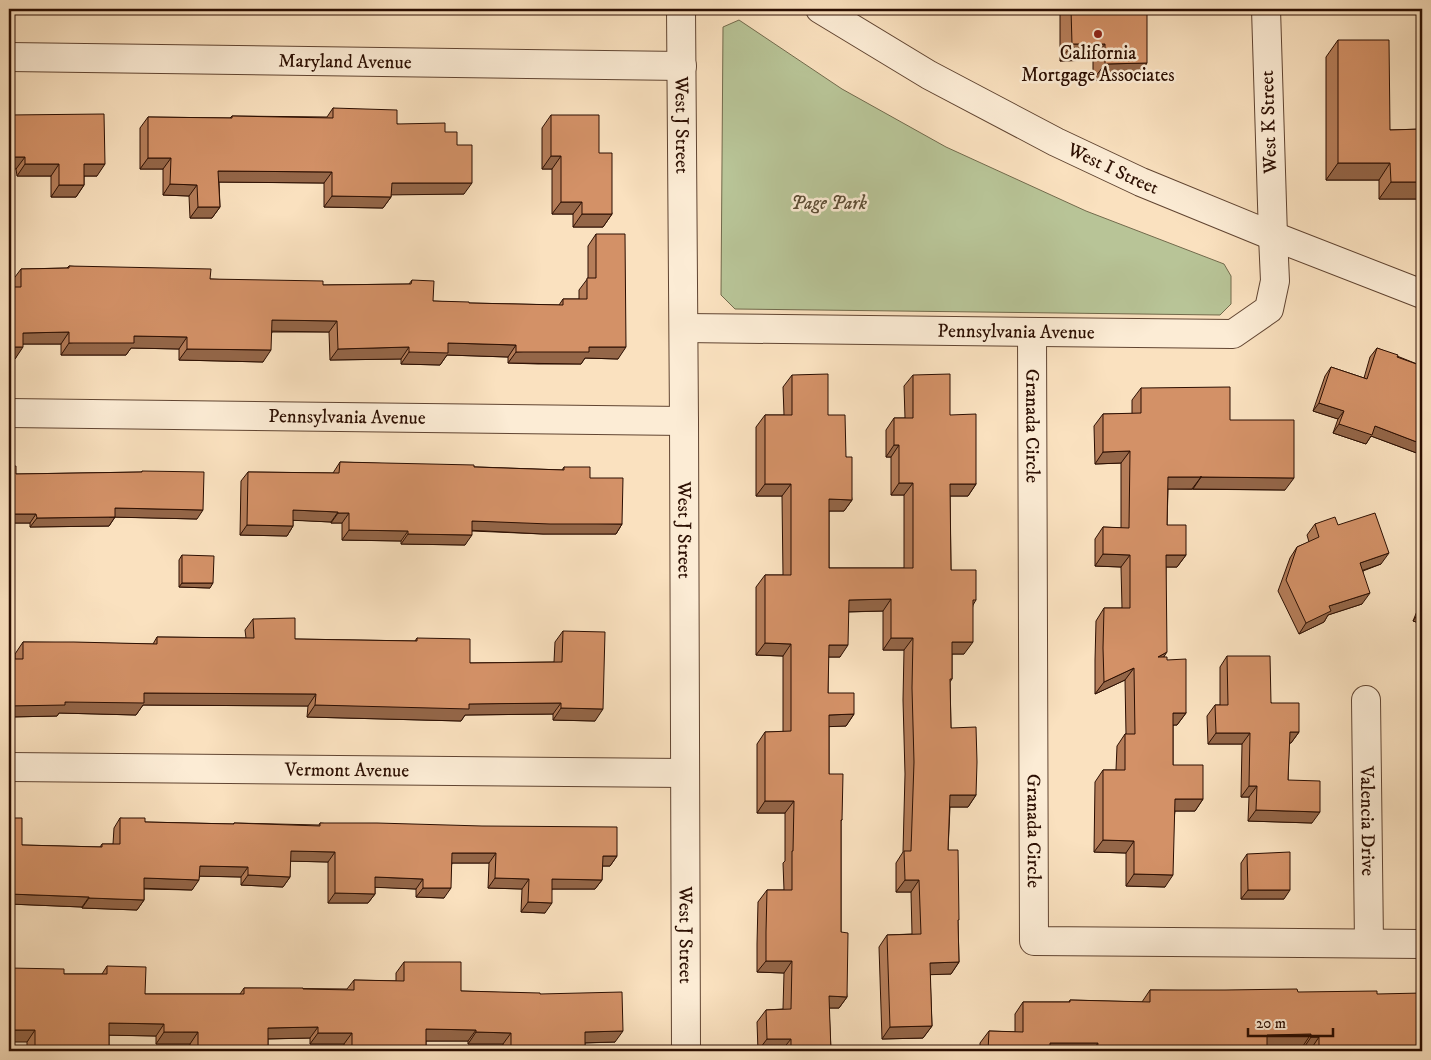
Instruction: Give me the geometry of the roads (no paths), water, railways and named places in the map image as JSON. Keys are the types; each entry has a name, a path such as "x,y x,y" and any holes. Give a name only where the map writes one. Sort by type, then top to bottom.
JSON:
{"street":[{"name":"West J Street","path":"681,9 686,1051"},
{"name":"West I Street","path":"820,9 929,75 1056,142 1141,182 1422,294"},
{"name":"West K Street","path":"1266,9 1273,236"},
{"name":"Maryland Avenue","path":"9,57 682,66"},
{"name":"Pennsylvania Avenue","path":"684,328 1233,334 1269,309 1275,282 1273,236"},
{"name":"Granada Circle","path":"1032,332 1034,941 1422,944"},
{"name":"Pennsylvania Avenue","path":"9,413 684,421"},
{"name":"Valencia Drive","path":"1366,700 1369,943"},
{"name":"Vermont Avenue","path":"9,766 684,773"}],"place":[{"name":"California Mortgage Associates","path":"1098,34"}],"park label":[{"name":"Page Park","path":"829,203"}]}
